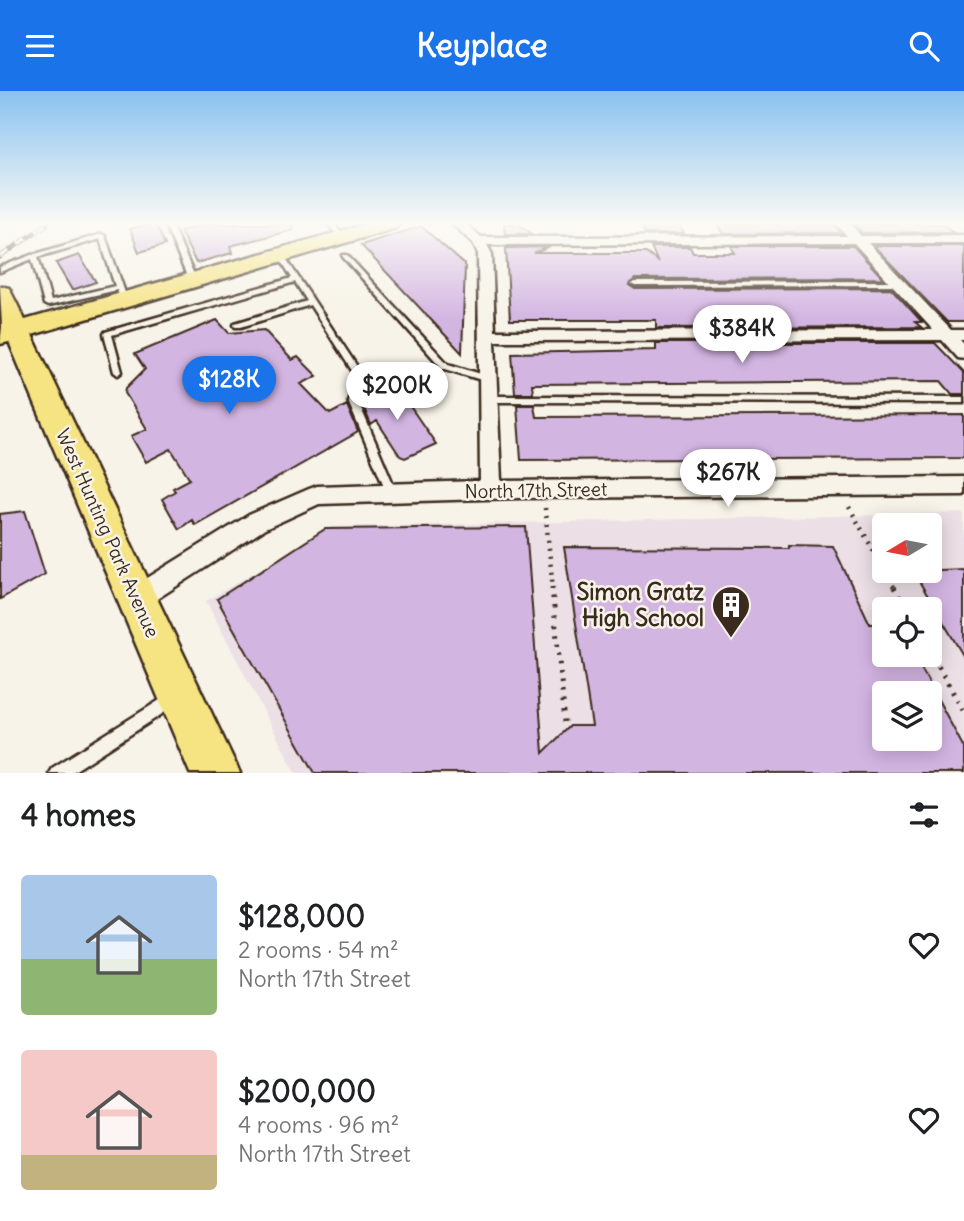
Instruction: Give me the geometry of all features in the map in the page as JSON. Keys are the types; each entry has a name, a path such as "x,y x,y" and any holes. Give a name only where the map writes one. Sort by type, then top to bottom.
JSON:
{"main road":[{"path":"8,334 121,294 193,281 278,256"},
{"name":"West Hunting Park Avenue","path":"0,293 8,334 137,598 215,773"}],"street":[{"path":"485,256 491,491"},
{"path":"873,256 964,353"},
{"path":"487,336 964,335"},
{"name":"North 17th Street","path":"137,598 257,522 307,497 326,493 964,486"}],"lane":[{"path":"0,270 32,256"},
{"path":"34,256 48,304 121,294 108,256"},
{"path":"182,256 193,281"},
{"path":"282,256 360,377 353,401 392,493"},
{"path":"353,256 445,366 488,379"},
{"path":"118,372 108,334 296,279"},
{"path":"635,284 898,282"},
{"path":"238,325 312,302"},
{"path":"489,399 964,400"},
{"path":"57,773 181,694"}],"path":[{"path":"838,487 872,548"},
{"path":"543,489 565,722"},
{"path":"939,667 964,712"}],"shaded area":[{"name":"Simon Gratz High School","path":"942,513 964,513 964,773 296,773 206,601 332,527 872,515 872,583 942,583"}],"building":[{"path":"80,256 96,282 72,290 56,263"},
{"path":"192,256 222,256 196,263"},
{"path":"371,256 455,256 465,265 462,353"},
{"path":"506,256 650,256 657,261 655,256 862,256 883,278 635,279 629,285 635,289 891,288 922,322 915,322 921,327 656,328 656,320 510,320"},
{"path":"883,256 964,256 964,322 947,322"},
{"path":"217,320 229,333 264,330 292,360 298,357 317,376 301,384 330,414 347,405 358,432 195,525 192,520 179,529 162,499 175,491 173,488 190,479 171,449 146,462 131,436 147,429 125,393 126,388 145,369 135,354"},
{"path":"656,343 935,343 964,373 964,394 952,394 941,381 532,384 533,393 515,393 512,353 656,350"},
{"path":"381,388 386,395 398,389 436,444 405,458 400,456 377,421 371,425 361,401 362,396"},
{"path":"517,405 534,405 536,417 964,415 964,458 521,460"},
{"path":"25,511 45,574 0,599 0,514"},
{"name":"Simon Gratz High School","path":"526,527 543,753 570,726 592,726 564,547 833,546 872,624 872,667 920,667 928,681 872,681 872,751 942,751 942,707 964,748 964,773 315,773 217,599 325,529"},
{"path":"964,569 964,657 942,620 942,597 928,597 920,583 942,583 942,570"}],"place":[{"name":"Simon Gratz High School","path":"731,639"}]}
